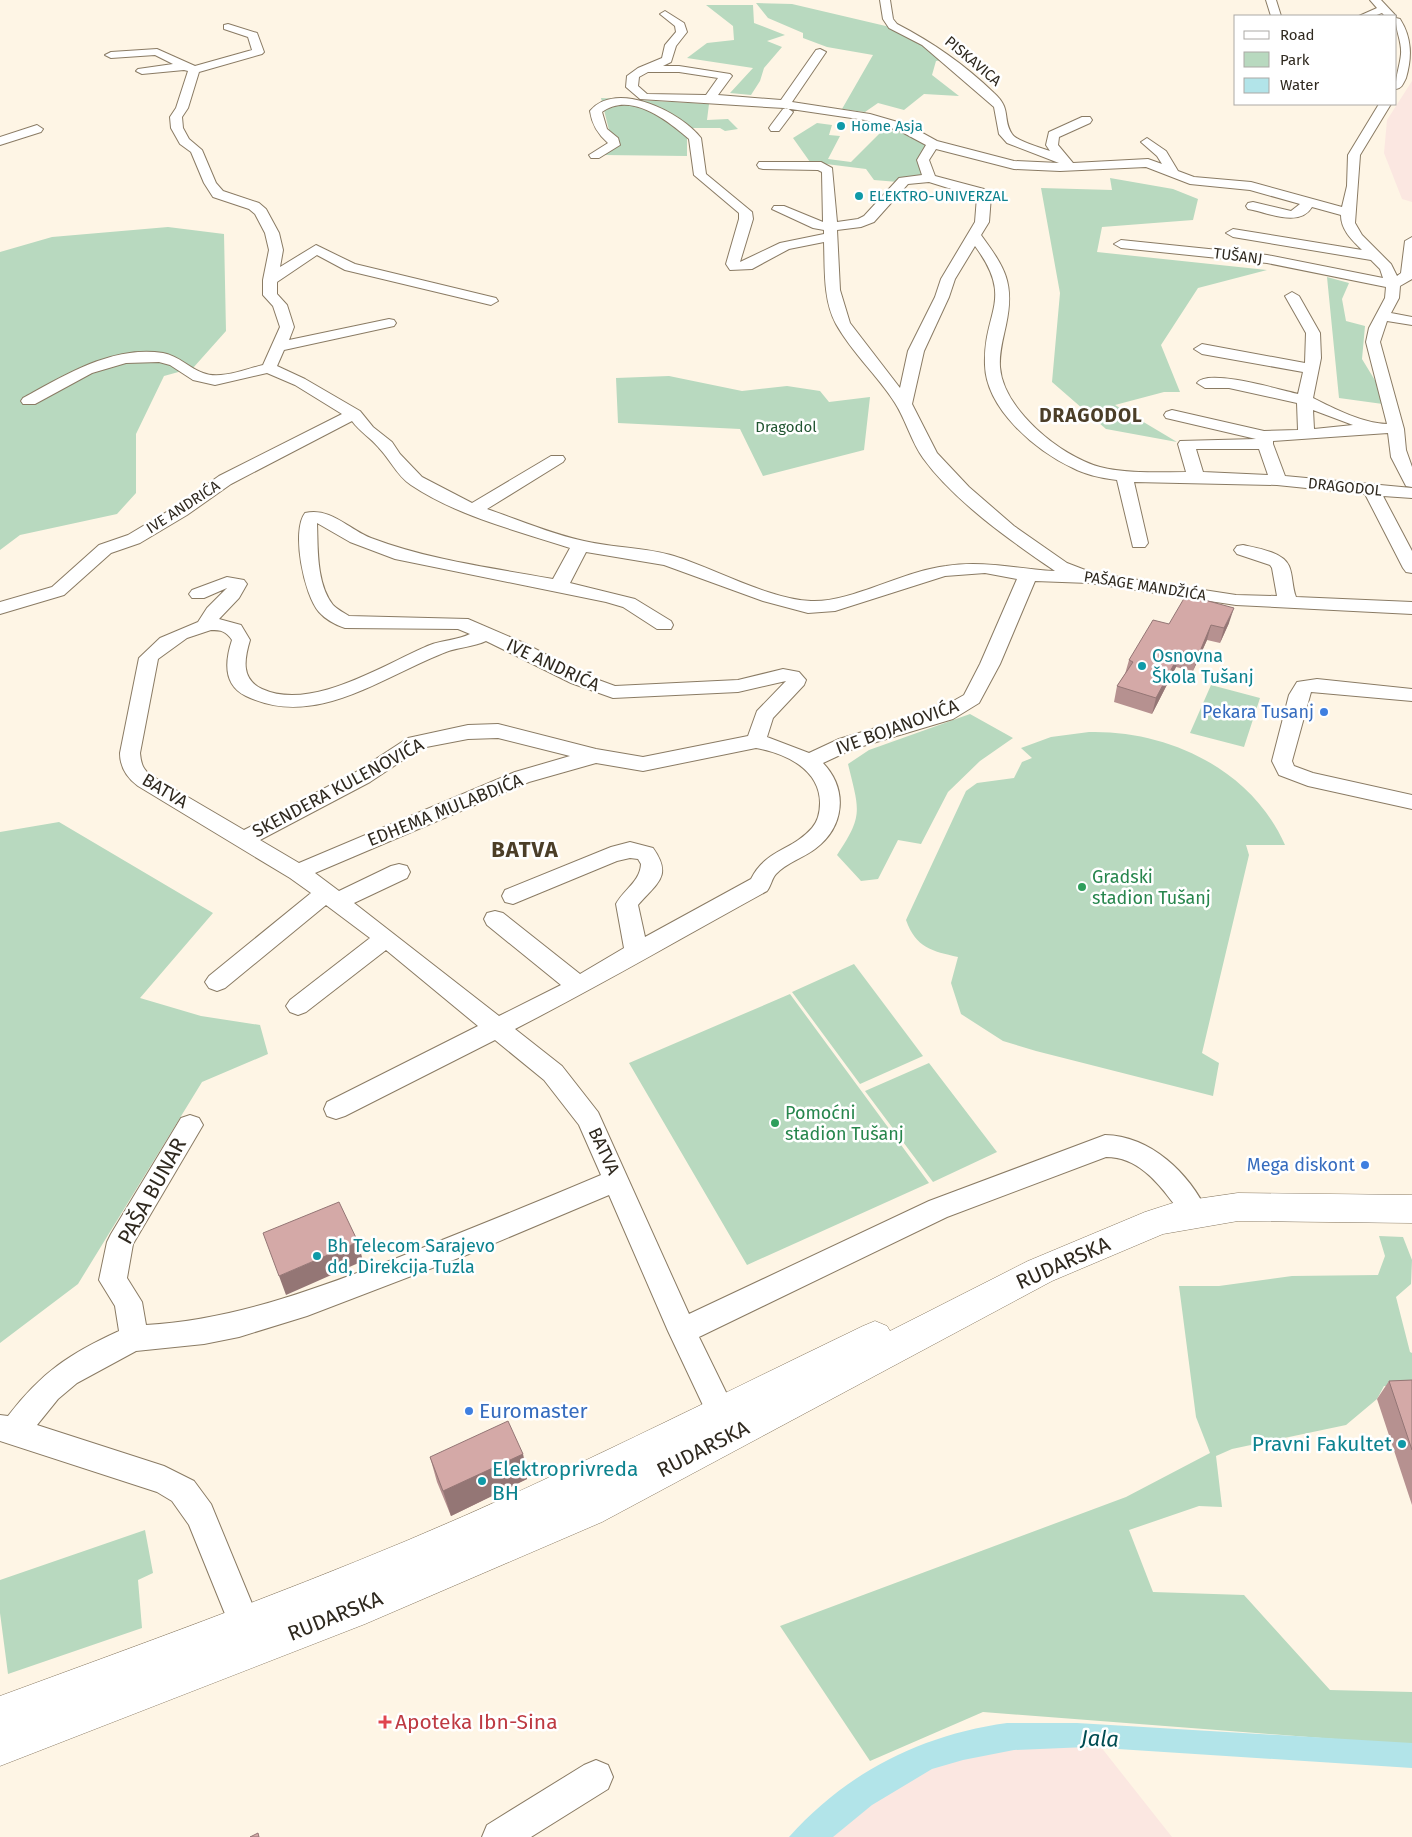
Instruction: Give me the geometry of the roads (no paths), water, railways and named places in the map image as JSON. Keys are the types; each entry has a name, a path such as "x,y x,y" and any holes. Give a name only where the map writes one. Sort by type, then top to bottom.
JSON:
{"main road":[{"name":"RUDARSKA","path":"0,1716 249,1637 365,1605 589,1509 726,1423 756,1422 866,1361 1040,1271 1191,1207 1229,1195 1412,1193"},
{"name":"RUDARSKA","path":"1191,1207 1412,1209"},
{"name":"RUDARSKA","path":"0,1746 249,1637"}],"street":[{"name":"PISKAVICA","path":"885,0 888,19 893,26 926,43 990,95 1000,106 1005,134 1011,140 1080,166"},
{"path":"1271,0 1276,15"},
{"path":"1375,0 1388,13"},
{"path":"1372,15 1388,13"},
{"path":"665,14 680,26 682,32 670,45 668,60 642,70 633,76 632,88 644,101 695,138 700,174 745,212 746,219 733,264 735,268 747,266 785,246 867,222 904,181 929,178 965,188 984,196 982,222 948,279 916,351 904,404"},
{"path":"1397,23 1408,42 1408,50 1402,75 1397,84"},
{"path":"142,71 190,68 258,52 253,35 228,27"},
{"path":"111,55 156,52 190,68"},
{"path":"775,128 785,108 820,52"},
{"path":"190,68 182,108 176,118 177,128 184,140 196,150 210,182 218,194 254,206 262,212 272,232 276,250 270,280 270,295 280,305 287,327 269,368"},
{"path":"642,70 667,68 726,76 710,98"},
{"path":"595,155 614,145 614,141 606,136 600,127 596,111 600,107 644,101 710,98 785,108 828,110 881,120 921,136 933,144 1014,165 1030,167 1148,163 1204,183 1251,186 1348,213"},
{"path":"1384,105 1354,155 1353,186 1348,223 1356,237 1386,267 1393,284 1392,298 1376,328 1373,342 1396,429 1395,442 1399,461 1412,482"},
{"path":"759,111 785,108"},
{"path":"1064,161 1052,145 1053,135 1086,120"},
{"path":"0,141 37,129"},
{"path":"1147,142 1162,154 1172,172"},
{"path":"929,178 923,160 933,144"},
{"path":"763,164 825,167 828,171 831,232"},
{"path":"1253,206 1293,215 1305,208 1307,201"},
{"path":"779,209 831,232"},
{"name":"TUŠANJ","path":"1236,227 1377,257"},
{"name":"PAŠAGE MANDŽIĆA","path":"831,232 833,290 842,323 904,404 922,444 962,491 1036,551 1074,574 1089,578 1216,598 1289,604 1412,608"},
{"name":"DRAGODOL","path":"974,235 1000,273 1003,285 999,321 993,345 992,375 1007,406 1042,439 1075,463 1107,473 1158,477 1278,480 1372,491 1412,493"},
{"path":"1393,284 1410,275 1412,241"},
{"name":"TUŠANJ","path":"1121,244 1244,256 1354,275 1393,284"},
{"path":"270,280 316,249 359,270 491,301"},
{"path":"1292,296 1294,304 1306,318 1313,331 1314,352 1305,400 1306,435"},
{"path":"1384,316 1412,321"},
{"path":"278,346 389,323"},
{"path":"1202,350 1312,369"},
{"path":"30,401 87,370 125,358 161,357 175,362 198,377 215,380 269,368 300,382 354,414 367,430 386,445 393,457 416,481 473,510 580,546 668,560 769,598 808,607 828,607 923,576 945,572 985,568 1028,576 1089,578"},
{"path":"1205,383 1229,383 1305,400 1324,410 1376,428"},
{"name":"IVE ANDRIĆA","path":"0,608 58,590 105,549 134,538 181,511 225,480 354,414"},
{"path":"1172,415 1265,440"},
{"path":"1196,477 1186,444 1265,440 1376,428 1396,429"},
{"path":"1265,440 1278,480"},
{"path":"473,510 557,459"},
{"path":"1124,474 1139,543"},
{"path":"1372,491 1412,568"},
{"name":"IVE ANDRIĆA","path":"664,625 629,603 611,597 402,555 356,538 324,518 314,516 309,518 310,562 316,590 321,602 335,617 350,623 455,622 485,633 578,678 613,692 738,686 773,676 792,676 796,680 794,685 764,716 756,741"},
{"path":"559,586 580,546"},
{"path":"1243,550 1276,561 1281,567 1289,604"},
{"name":"IVE BOJANOVIĆA","path":"808,762 846,744 946,714 972,699 990,664 1028,576"},
{"name":"BATVA","path":"198,594 227,582 238,584 235,591 215,610 207,623 175,639 154,652 149,658 130,753 131,763 139,777 298,872 330,898 386,938 554,1073 589,1119 682,1331 726,1423"},
{"path":"207,623 222,623 240,636 241,640 235,662 238,679 243,685 264,697 287,700 330,696 439,648 475,641 485,633"},
{"path":"1412,694 1317,684 1304,686 1299,695 1282,761 1286,770 1308,779 1412,802"},
{"name":"SKENDERA KULENOVIĆA","path":"244,839 363,777 408,747 449,734 485,730 498,731 596,756 644,764 756,741"},
{"path":"336,1109 579,986 636,952 759,886 767,871 799,851 818,835 827,819 831,801 823,778 808,762 768,744 756,741"},
{"name":"EDHEMA MULABDIĆA","path":"298,872 522,777 596,756"},
{"path":"513,896 611,854 630,850 645,853 652,863 651,878 647,885 627,904 636,952"},
{"path":"217,982 330,898 399,872"},
{"path":"495,919 579,986"},
{"path":"298,1006 386,938"},
{"name":"PAŠA BUNAR","path":"134,1338 128,1302 113,1280 120,1242 190,1125"},
{"path":"682,1331 938,1209 1105,1146 1126,1146 1142,1155 1191,1207"},
{"path":"249,1637 200,1515 191,1500 178,1487 149,1474 7,1429 64,1377 97,1355 134,1338 183,1336 277,1316 505,1228 617,1180"},
{"path":"499,1837 596,1777"}],"water":[{"name":"Jala","path":"1007,1723 1077,1723 1412,1743 1412,1768 1087,1747 1014,1750 963,1760 932,1769 872,1805 833,1837 789,1837 835,1793 888,1760 916,1747 945,1737"}],"place":[{"name":"Home Asja","path":"841,126"},
{"name":"ELEKTRO-UNIVERZAL","path":"859,196"},
{"name":"Osnovna Škola Tušanj","path":"1142,666"},
{"name":"Pekara Tusanj","path":"1324,712"},
{"name":"Gradski stadion Tušanj","path":"1082,887"},
{"name":"Pomoćni stadion Tušanj","path":"775,1123"},
{"name":"Mega diskont","path":"1365,1165"},
{"name":"Bh Telecom Sarajevo dd, Direkcija Tuzla","path":"317,1256"},
{"name":"Euromaster","path":"469,1411"},
{"name":"Pravni Fakultet","path":"1402,1444"},
{"name":"Elektroprivreda BH","path":"482,1481"},
{"name":"Apoteka Ibn-Sina","path":"385,1722"}],"district":[{"name":"DRAGODOL","path":"1091,415"},
{"name":"BATVA","path":"525,849"}],"park label":[{"name":"Dragodol","path":"786,427"}]}
